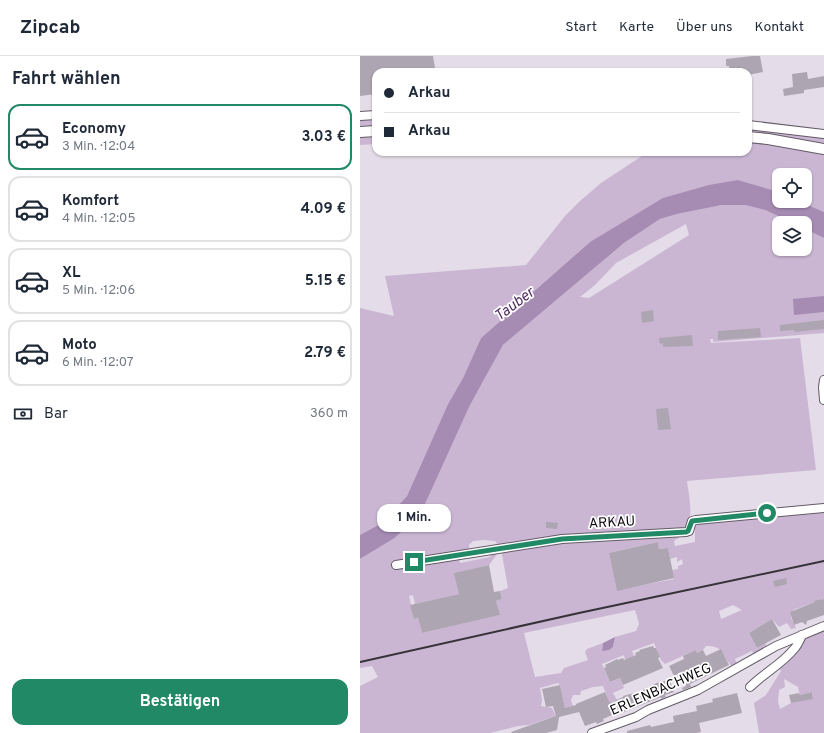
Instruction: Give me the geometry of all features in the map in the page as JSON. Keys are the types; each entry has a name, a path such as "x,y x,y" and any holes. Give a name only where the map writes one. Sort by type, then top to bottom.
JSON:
{"street":[{"path":"360,116 372,115"},
{"path":"752,125 824,134"},
{"path":"360,132 372,131"},
{"path":"752,137 824,149"},
{"path":"824,380 824,400"},
{"name":"ARKAU","path":"396,565 562,539 686,532 688,531 692,521 696,520 824,508"},
{"name":"ERLENBACHWEG","path":"592,733 636,717 648,710 698,690 776,646 824,626"},
{"path":"750,687 760,677 778,665 795,648 802,634"}],"shaded area":[{"path":"372,115 372,144 360,145 360,116"},
{"path":"752,128 824,134 824,212 812,207 812,168 772,168 772,190 738,180 590,242 481,338 463,378 448,404 407,496 382,523 360,535 360,308 394,316 385,276 526,265 565,216 601,183 642,156 752,156"},
{"path":"738,180 772,190 772,208 812,208 812,207 824,212 824,238 812,232 812,216 778,216 765,210 745,205 722,205 660,219 624,243 503,345 469,407 419,517 393,539 360,559 360,535 382,523 407,496 448,404 463,378 481,338 590,242 663,198 709,185"},
{"path":"722,205 745,205 765,210 778,216 772,216 772,256 812,256 812,232 824,238 824,333 713,342 713,339 710,339 711,343 800,338 816,470 687,481 690,519 685,532 674,541 675,546 695,542 695,524 824,512 824,599 820,599 793,610 791,618 796,628 791,629 787,623 779,627 772,619 749,633 757,648 765,643 769,650 756,657 752,651 735,659 738,667 736,669 731,665 721,650 713,646 706,646 703,650 697,653 696,650 665,664 661,660 654,643 632,651 634,656 625,660 624,655 602,664 609,680 611,682 620,678 624,688 613,693 617,700 613,711 603,686 593,687 581,691 580,695 573,695 571,700 573,706 565,708 560,685 558,683 540,688 542,700 541,706 552,708 556,716 529,725 518,726 490,733 360,733 360,686 378,677 372,666 360,668 360,559 393,539 503,345 624,243 660,219","holes":["686,224 689,235 589,298 580,297 595,285 616,263","473,541 495,541 501,548 493,549 490,557 460,563 458,555 469,550 469,545","658,542 659,549 668,548 670,559 677,557 677,562 682,559 683,564 678,566 678,569 672,570 674,579 617,590 609,553","501,549 508,588 500,591 502,599 496,601 499,615 422,633 418,618 414,619 409,596 413,595 415,604 459,594 455,573 489,565","733,605 742,610 721,619 719,611","635,610 639,624 636,631 615,637 613,647 602,650 603,643 587,649 585,652 588,660 564,668 561,673 535,677 524,633"]},
{"path":"824,296 824,312 794,315 793,299"},
{"path":"824,626 824,733 759,733 754,703 766,695 781,671 777,665 802,635","holes":["784,679 798,687 800,695 812,692 813,698 791,703 780,709 778,702 779,690 785,687"]},
{"path":"615,637 613,647 609,650 602,651 603,643"}],"building":[{"path":"360,56 433,56 435,68 372,68 372,94 360,96"},
{"path":"760,56 763,72 752,74 752,68 729,68 729,66 726,66 726,59"},
{"path":"807,72 808,79 824,76 824,87 804,90 804,93 784,96 783,89 793,87 792,74"},
{"path":"653,310 654,321 642,323 641,312"},
{"path":"824,320 824,329 794,332 794,330 780,331 780,325"},
{"path":"760,328 761,337 718,340 718,331"},
{"path":"692,335 693,346 663,347 663,343 660,344 659,338"},
{"path":"668,408 671,429 658,430 656,409"},
{"path":"546,522 558,523 557,529 546,528"},
{"path":"658,542 659,549 668,548 674,578 617,591 609,553"},
{"path":"489,565 494,592 500,591 502,599 496,601 500,615 422,633 418,618 414,619 410,605 459,594 454,573"},
{"path":"786,578 787,584 775,587 773,581"},
{"path":"824,599 824,615 807,621 806,625 802,622 794,625 790,612"},
{"path":"772,619 781,635 757,648 749,633"},
{"path":"653,646 656,648 660,657 658,658 663,668 623,685 620,678 610,682 604,668 606,667 605,665 617,659 623,658 624,660 636,655 635,653 640,651 639,650"},
{"path":"721,649 729,665 690,684 691,687 683,690 682,688 686,686 680,673 674,676 669,666 684,659 683,656 696,650 697,653 703,650 706,656"},
{"path":"669,679 674,692 665,695 666,697 661,699 661,697 622,713 621,711 603,719 604,721 597,724 596,722 585,726 579,712 559,717 557,730 546,733 511,732 556,716 553,706 546,707 542,689 560,685 565,708 576,705 605,692 610,703 623,696 638,692 661,681 662,682"},
{"path":"812,692 813,699 791,703 789,695 799,693 800,695"},
{"path":"737,693 742,713 699,723 701,732 627,733 627,731 650,725 651,727 674,722 673,716 697,711 696,706 713,702 712,699"}],"railway":[{"path":"360,662 579,613 824,561"}],"route":[{"path":"414,562 562,539 686,532 688,531 692,521 696,520 767,513"}],"water label":[{"name":"Tauber","path":"515,305"}]}
